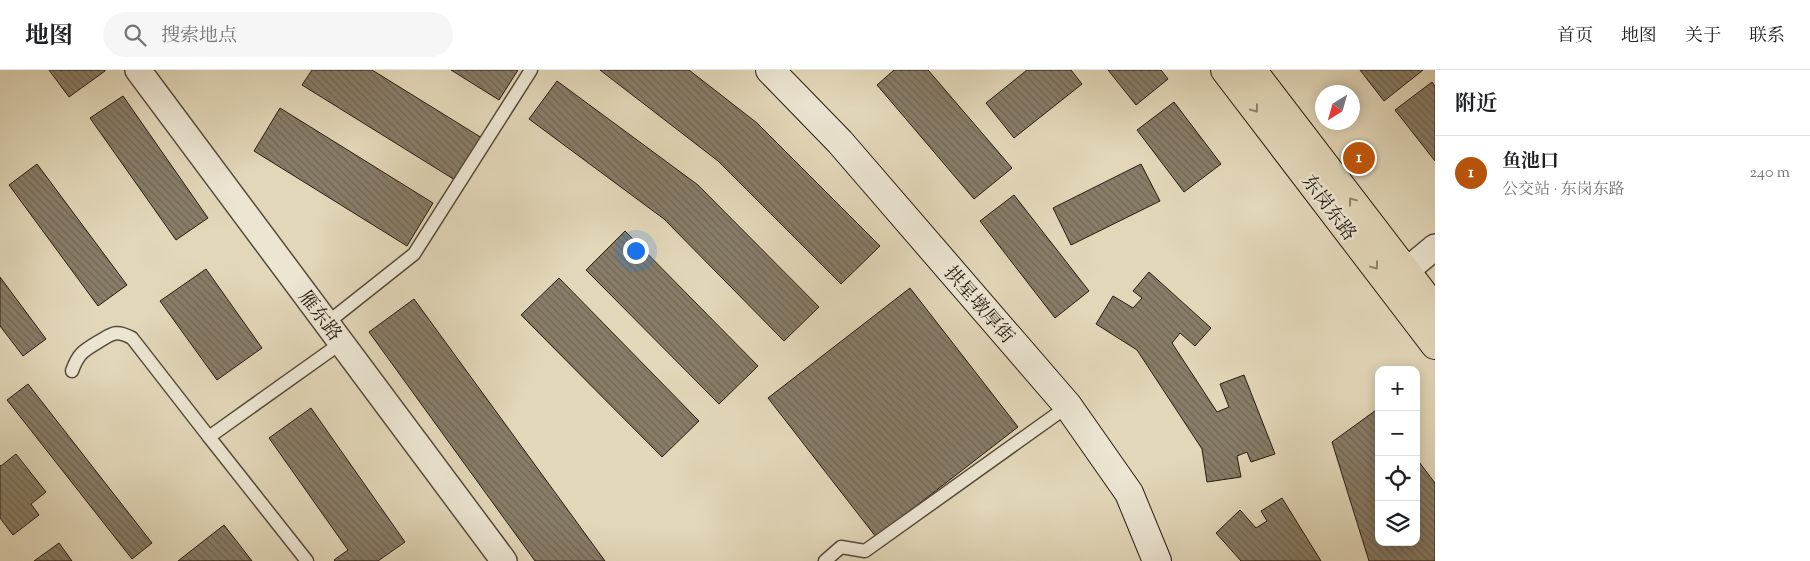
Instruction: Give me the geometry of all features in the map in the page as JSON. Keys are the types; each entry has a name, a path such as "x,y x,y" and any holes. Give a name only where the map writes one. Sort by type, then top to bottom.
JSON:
{"main road":[{"name":"东岗东路","path":"1225,70 1435,345"},
{"name":"东岗东路","path":"1252,70 1435,309"}],"street":[{"name":"雁东路","path":"138,70 504,561"},
{"name":"拱星墩厚街","path":"770,70 840,142 1068,406 1129,493 1157,561"},
{"path":"1406,271 1435,247"}],"lane":[{"path":"209,437 334,333 414,254 531,70"},
{"path":"72,371 78,357 90,346 111,334 125,334 132,338 307,561"},
{"path":"825,561 841,547 865,551 1068,406"}],"building":[{"path":"49,70 105,70 105,71 69,97"},
{"path":"312,70 372,70 482,138 455,180 302,85"},
{"path":"451,70 518,70 499,100"},
{"path":"600,70 689,70 757,123 880,246 841,284 718,161"},
{"path":"894,70 928,70 1012,168 974,199 877,85"},
{"path":"1027,70 1071,70 1082,84 1014,138 986,103"},
{"path":"1108,70 1161,70 1168,79 1136,105"},
{"path":"1360,70 1423,70 1384,101"},
{"path":"557,81 698,185 819,307 784,341 664,219 529,119"},
{"path":"1432,82 1435,86 1435,161 1395,110"},
{"path":"123,96 208,218 176,240 90,118"},
{"path":"1174,102 1221,164 1184,192 1137,130"},
{"path":"280,108 433,203 407,246 254,151"},
{"path":"37,164 127,285 98,306 9,185"},
{"path":"1141,164 1160,201 1071,245 1053,208"},
{"path":"1014,195 1089,291 1055,318 980,221"},
{"path":"625,231 758,366 719,404 586,270"},
{"path":"206,269 262,348 217,380 160,301"},
{"path":"1149,272 1211,328 1195,346 1180,333 1172,343 1217,412 1229,407 1220,384 1244,375 1275,454 1251,462 1247,452 1237,456 1241,477 1207,482 1202,449 1137,350 1096,324 1113,296 1133,308 1142,298 1133,291"},
{"path":"0,277 46,339 23,356 0,326"},
{"path":"559,278 699,421 662,457 521,315"},
{"path":"910,288 1018,427 876,537 768,398"},
{"path":"414,299 605,561 535,561 369,332"},
{"path":"28,384 152,543 132,559 7,400"},
{"path":"311,408 405,542 378,561 334,560 348,550 269,438"},
{"path":"1375,411 1375,546 1420,546 1420,463 1435,483 1435,561 1369,561 1332,442"},
{"path":"16,454 46,492 31,504 39,515 13,535 0,518 0,465"},
{"path":"1282,498 1321,561 1241,561 1216,533 1240,510 1256,528 1267,521 1261,511"},
{"path":"224,525 252,561 178,561"},
{"path":"59,543 72,561 34,561"}],"place":[{"name":"鱼池口","path":"1359,158"}]}
